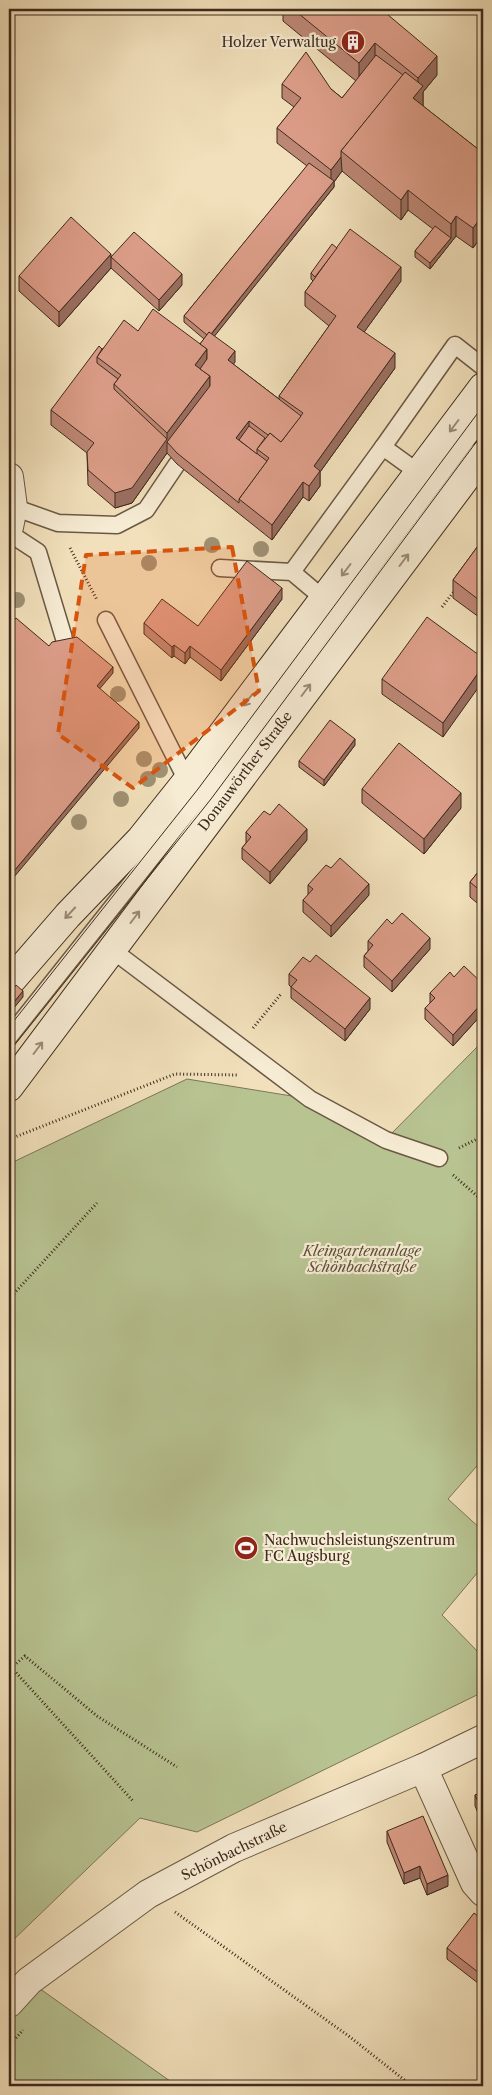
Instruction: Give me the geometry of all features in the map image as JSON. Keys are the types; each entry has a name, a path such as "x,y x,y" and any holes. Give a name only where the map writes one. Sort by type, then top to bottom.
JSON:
{"main road":[{"path":"9,983 68,915 140,840 188,781 483,388"},
{"name":"Donauwörther Straße","path":"9,1087 111,948 483,455"},
{"path":"9,477 10,522"},
{"name":"Schönbachstraße","path":"9,2003 29,1981 148,1894 234,1848 423,1768 483,1739"},
{"path":"423,1768 474,1883 483,1892"}],"lane":[{"path":"292,572 455,346 483,368"},
{"path":"9,1037 203,793 483,418"},
{"path":"383,446 419,473"},
{"path":"10,522 117,525 146,510 177,464"},
{"path":"10,522 38,552 66,645"},
{"path":"220,568 292,572 324,599"},
{"path":"106,620 188,781"},
{"path":"111,948 310,1099 386,1140 439,1158"}],"path":[{"path":"58,523 106,620"},
{"path":"442,607 460,584"},
{"path":"235,1043 260,1021 281,994"},
{"path":"10,1139 175,1074 227,1073 246,1077"},
{"path":"439,1158 458,1181 483,1201"},
{"path":"9,1299 97,1203"},
{"path":"133,1801 10,1666 25,1656 97,1716 177,1767"},
{"path":"178,1904 170,1909 350,2037 412,2086"},
{"path":"9,2046 28,2025"}],"highlighted area":[{"path":"232,547 259,691 133,788 58,734 86,555"}],"green space":[{"name":"Nachwuchsleistungszentrum FC Augsburg","path":"483,1041 483,1459 448,1499 483,1531 483,1566 442,1615 483,1657 483,1692 197,1832 140,1818 9,1944 9,1164 187,1079 310,1099 386,1139"},
{"path":"29,1981 177,2086 9,2086 9,2003"}],"building":[{"path":"293,9 381,9 437,56 418,78 375,43 359,63"},
{"path":"306,52 331,89 342,98 376,55 403,75 341,151 341,157 331,170 277,128 301,98 282,84"},
{"path":"405,72 423,86 413,98 483,153 483,215 473,228 456,216 451,224 408,190 401,200 341,151"},
{"path":"309,163 334,181 211,334 209,332 207,335 184,316"},
{"path":"71,217 111,254 59,312 19,276"},
{"path":"483,224 483,234 478,230"},
{"path":"435,226 451,238 430,263 415,251"},
{"path":"350,229 401,267 357,327 395,353 314,466 320,471 309,486 303,482 272,525 239,499 269,458 257,449 270,433 281,442 303,413 279,396 336,316 305,292"},
{"path":"134,232 182,274 159,300 111,257"},
{"path":"332,244 337,248 315,277 311,273"},
{"path":"153,309 207,349 195,365 210,376 167,433 114,384 121,375 97,357 124,320 138,331"},
{"path":"209,332 235,351 228,360 301,416 281,442 249,421 236,438 267,461 239,499 239,503 177,453 167,442 210,386 210,376 200,369 207,359 207,349 200,344"},
{"path":"99,346 102,349 97,357 97,363 118,379 114,384 114,389 167,439 132,488 115,493 88,470 87,452 94,443 51,410"},
{"path":"249,426 265,438 257,449 257,454 239,440"},
{"path":"483,539 483,603 453,580"},
{"path":"247,561 282,588 221,670 190,646 185,653 174,645 172,647 144,623 162,599 198,626"},
{"path":"427,617 483,658 483,666 443,723 382,679"},
{"path":"16,618 49,646 52,642 77,637 113,667 97,686 139,722 9,877 9,626"},
{"path":"330,720 355,739 324,780 299,761"},
{"path":"399,743 461,793 424,839 362,789"},
{"path":"279,804 307,829 270,872 242,848 251,837 246,832 264,811 270,815"},
{"path":"340,858 369,884 331,926 303,900 313,889 308,885 326,865 331,868"},
{"path":"483,866 483,893 470,882"},
{"path":"402,913 430,938 392,981 364,956 373,945 368,941 387,919 392,924"},
{"path":"316,955 370,998 345,1029 291,987 297,980 289,974 303,957 310,962"},
{"path":"464,966 483,984 483,1002 453,1035 425,1008 435,998 430,993 450,972 454,977"},
{"path":"16,985 23,991 9,1008 9,995"},
{"path":"483,1792 483,1813 475,1795"},
{"path":"423,1816 448,1875 427,1884 420,1866 404,1873 387,1831"},
{"path":"474,1913 483,1920 483,1976 447,1948"}],"tram line":[{"path":"9,1027 198,789 483,406"},
{"path":"9,1052 211,799 483,433"}],"place":[{"name":"Holzer Verwaltug","path":"353,42"},
{"name":"Nachwuchsleistungszentrum FC Augsburg","path":"246,1548"}],"park label":[{"name":"Kleingartenanlage Schönbachstraße","path":"362,1260"}]}
